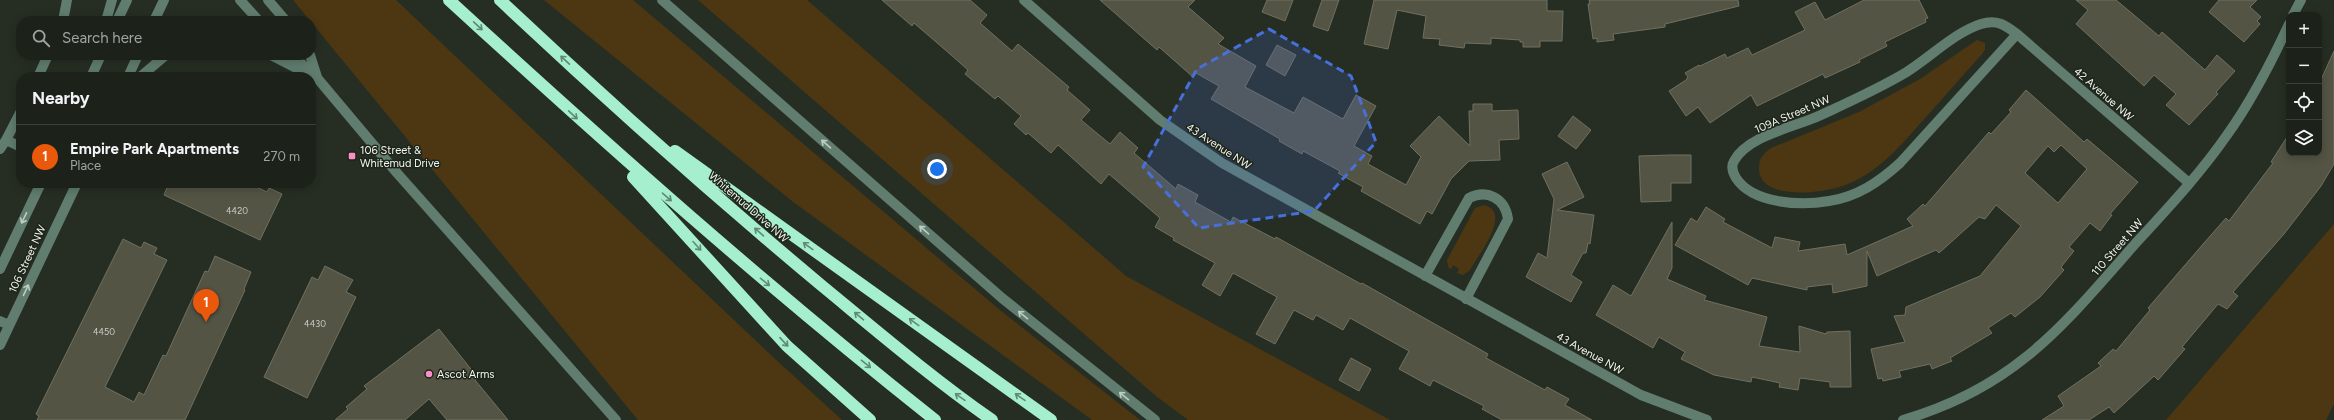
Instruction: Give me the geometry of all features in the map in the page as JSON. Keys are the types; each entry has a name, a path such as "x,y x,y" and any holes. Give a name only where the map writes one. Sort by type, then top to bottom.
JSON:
{"highway":[{"path":"449,0 595,135 756,274 935,420"},
{"name":"Whitemud Drive NW","path":"500,0 614,106 776,247 932,377 992,420"},
{"path":"614,106 1051,420"},
{"path":"595,135 788,346 870,420"}],"street":[{"path":"63,16 67,0"},
{"path":"107,16 112,0"},
{"path":"120,16 127,0"},
{"path":"156,16 164,0"},
{"path":"240,0 254,16"},
{"path":"268,0 282,16"},
{"path":"662,0 1002,298 1155,420"},
{"name":"43 Avenue NW","path":"1024,0 1141,104 1184,138 1244,177 1641,395 1707,420"},
{"path":"2295,12 2301,0"},
{"name":"109A Street NW","path":"2002,23 1990,22 1968,30 1905,73 1870,92 1818,117 1762,138 1744,149 1733,162 1732,172 1740,183 1757,195 1781,201 1808,203 1822,202 1855,194 1881,180 1900,163 2017,34"},
{"name":"42 Avenue NW","path":"2002,23 2017,34 2189,183"},
{"name":"110 Street NW","path":"1903,420 1965,397 2025,360 2069,320 2213,155 2242,114 2266,73 2286,30"},
{"path":"40,72 46,60"},
{"path":"92,72 96,60"},
{"path":"93,72 99,60"},
{"path":"130,72 136,60"},
{"path":"146,72 160,60"},
{"path":"281,60 304,72"},
{"path":"297,60 310,72"},
{"path":"312,60 316,72"},
{"path":"316,73 318,79 397,173 616,420"},
{"path":"16,120 3,145 16,146"},
{"name":"106 Street NW","path":"0,269 39,188"},
{"name":"106 Street NW","path":"0,345 5,323 74,188"},
{"path":"1425,276 1469,198 1485,193 1494,196 1507,210 1508,219 1466,299"}],"highlighted area":[{"path":"1269,29 1351,76 1376,142 1314,211 1199,228 1143,167 1197,69"}],"shaded area":[{"path":"293,0 396,0 774,358 842,420 638,420 316,28 316,16 306,16"},
{"path":"544,0 633,0 1001,311 1140,420 1092,420 792,201"},
{"path":"698,0 807,0 1126,276 1390,420 1188,420 1156,396"},
{"path":"1977,40 1985,43 1985,50 1982,54 1899,146 1881,164 1871,171 1848,184 1826,190 1811,192 1782,191 1770,187 1762,179 1759,168 1760,161 1764,154 1771,148 1859,112 1920,79"},
{"path":"1484,205 1492,209 1495,216 1491,234 1486,245 1470,270 1463,275 1457,273 1459,269 1453,265 1451,269 1448,267 1447,260 1475,208"},
{"path":"2334,224 2334,404 2326,420 2166,420"}],"building":[{"path":"882,0 970,0 987,15 980,23 1012,51 1018,44 1069,87 1067,90 1090,110 1081,120 1110,144 1120,132 1138,148 1134,153 1176,189 1178,184 1198,195 1195,202 1231,222 1233,217 1275,239 1276,237 1361,284 1362,283 1488,354 1486,358 1545,390 1547,387 1569,399 1565,405 1592,420 1502,420 1482,409 1484,406 1433,380 1430,386 1399,369 1409,351 1350,318 1343,330 1316,315 1313,320 1294,310 1275,344 1256,334 1277,297 1233,273 1220,296 1202,285 1215,263 1173,240 1174,238 1155,227 1160,218 1109,174 1101,184 1058,145 1051,153 1028,133 1026,135 1014,124 1021,116 998,96 995,99 965,74 968,70 914,23 912,26"},
{"path":"1100,0 1195,0 1188,7 1224,38 1218,44 1256,66 1245,87 1294,113 1303,97 1343,119 1356,95 1376,106 1354,146 1372,156 1368,164 1406,185 1421,157 1410,146 1439,116 1470,146 1469,111 1473,111 1473,104 1492,104 1492,111 1518,110 1519,139 1499,140 1500,160 1469,161 1451,179 1432,214 1427,211 1420,224 1361,191 1363,187 1338,173 1340,171 1303,151 1302,154 1279,141 1280,139 1211,99 1219,86 1196,73 1193,77 1159,47 1157,50"},
{"path":"1267,0 1293,0 1285,21 1262,12"},
{"path":"1322,0 1339,0 1328,31 1313,26"},
{"path":"1374,0 1547,0 1547,11 1563,11 1562,41 1540,41 1540,47 1523,47 1523,42 1520,42 1520,40 1491,38 1491,44 1465,43 1464,48 1439,45 1440,39 1423,38 1426,16 1397,10 1388,49 1364,44"},
{"path":"1589,0 1738,0 1739,6 1665,24 1665,27 1613,34 1614,40 1597,42 1597,38 1593,39 1588,4 1590,4"},
{"path":"1864,0 1919,0 1928,18 1925,19 1926,22 1885,42 1887,46 1859,60 1860,62 1825,78 1823,74 1757,106 1751,95 1710,123 1698,107 1686,116 1669,91 1686,80 1688,77 1685,73 1699,65 1700,66 1725,54 1727,58 1748,48 1752,55 1805,30 1795,12 1815,2 1825,20"},
{"path":"2076,0 2116,0 2159,36 2162,32 2205,70 2217,55 2235,71 2216,92 2218,94 2189,125 2166,105 2176,94 2154,75 2144,86 2076,24 2088,10"},
{"path":"2219,0 2257,0 2250,7 2261,17 2257,21 2260,24 2244,42 2209,12"},
{"path":"1277,45 1296,55 1285,76 1266,65"},
{"path":"2334,51 2334,164 2321,186 2284,234 2233,292 2238,296 2227,309 2218,304 2182,347 2185,349 2158,380 2154,376 2114,413 2109,407 2089,420 2042,420 2064,406 2058,396 2101,366 2098,363 2113,349 2116,351 2150,310 2148,308 2204,243 2226,218 2229,221 2273,163 2271,162 2286,139 2286,156 2322,156 2322,77"},
{"path":"2026,90 2084,142 2087,139 2138,182 2110,214 2112,215 2100,231 2090,223 2069,247 2074,251 2061,267 2064,270 2040,297 2015,317 2011,313 1988,328 1992,333 1950,358 1952,361 1932,369 1930,364 1899,371 1901,377 1883,381 1882,378 1878,379 1871,349 1905,342 1894,316 1905,315 1906,307 1980,276 2021,226 1996,205 1985,219 1979,217 1939,253 1936,250 1877,276 1867,251 1867,286 1833,293 1832,284 1807,287 1807,290 1752,278 1748,285 1675,245 1691,218 1697,222 1706,207 1725,219 1723,222 1772,248 1775,237 1800,242 1798,251 1845,244 1847,255 1913,226 1907,219 1923,204 1925,206 1989,132 1991,134 2011,112 2009,110","holes":["2061,145 2087,169 2058,203 2025,173 2048,146 2054,152"]},
{"path":"1573,116 1591,130 1576,149 1558,136"},
{"path":"1691,155 1691,183 1671,183 1671,201 1641,202 1639,156"},
{"path":"1567,162 1584,197 1557,210 1594,215 1590,244 1588,243 1586,253 1583,253 1571,275 1582,282 1571,302 1526,277 1538,253 1547,258 1554,199 1542,174"},
{"path":"167,188 259,188 267,192 269,188 282,194 260,240 164,195"},
{"path":"1672,222 1672,268 1667,279 1706,296 1704,300 1767,317 1759,346 1800,352 1799,326 1826,334 1827,332 1850,331 1851,387 1830,387 1830,382 1800,378 1798,390 1779,387 1780,383 1752,377 1751,382 1714,375 1681,359 1685,352 1659,337 1653,348 1596,315 1613,285 1631,296"},
{"path":"123,239 141,248 144,242 157,248 154,254 167,260 105,387 134,402 139,392 144,395 163,355 166,356 205,271 208,272 215,256 251,272 244,289 245,290 185,420 37,420 39,416 36,414"},
{"path":"325,266 353,280 346,292 356,297 307,398 264,377 312,277 318,280"},
{"name":"Ascot Arms","path":"439,329 478,378 475,380 508,420 447,420 429,399 405,420 335,420 348,409 346,407 367,389 364,386"},
{"path":"1351,358 1371,369 1359,391 1339,380"}],"place":[{"name":"106 Street & Whitemud Drive","path":"352,156"},
{"name":"Empire Park Apartments","path":"206,322"},
{"name":"Ascot Arms","path":"429,374"}]}
